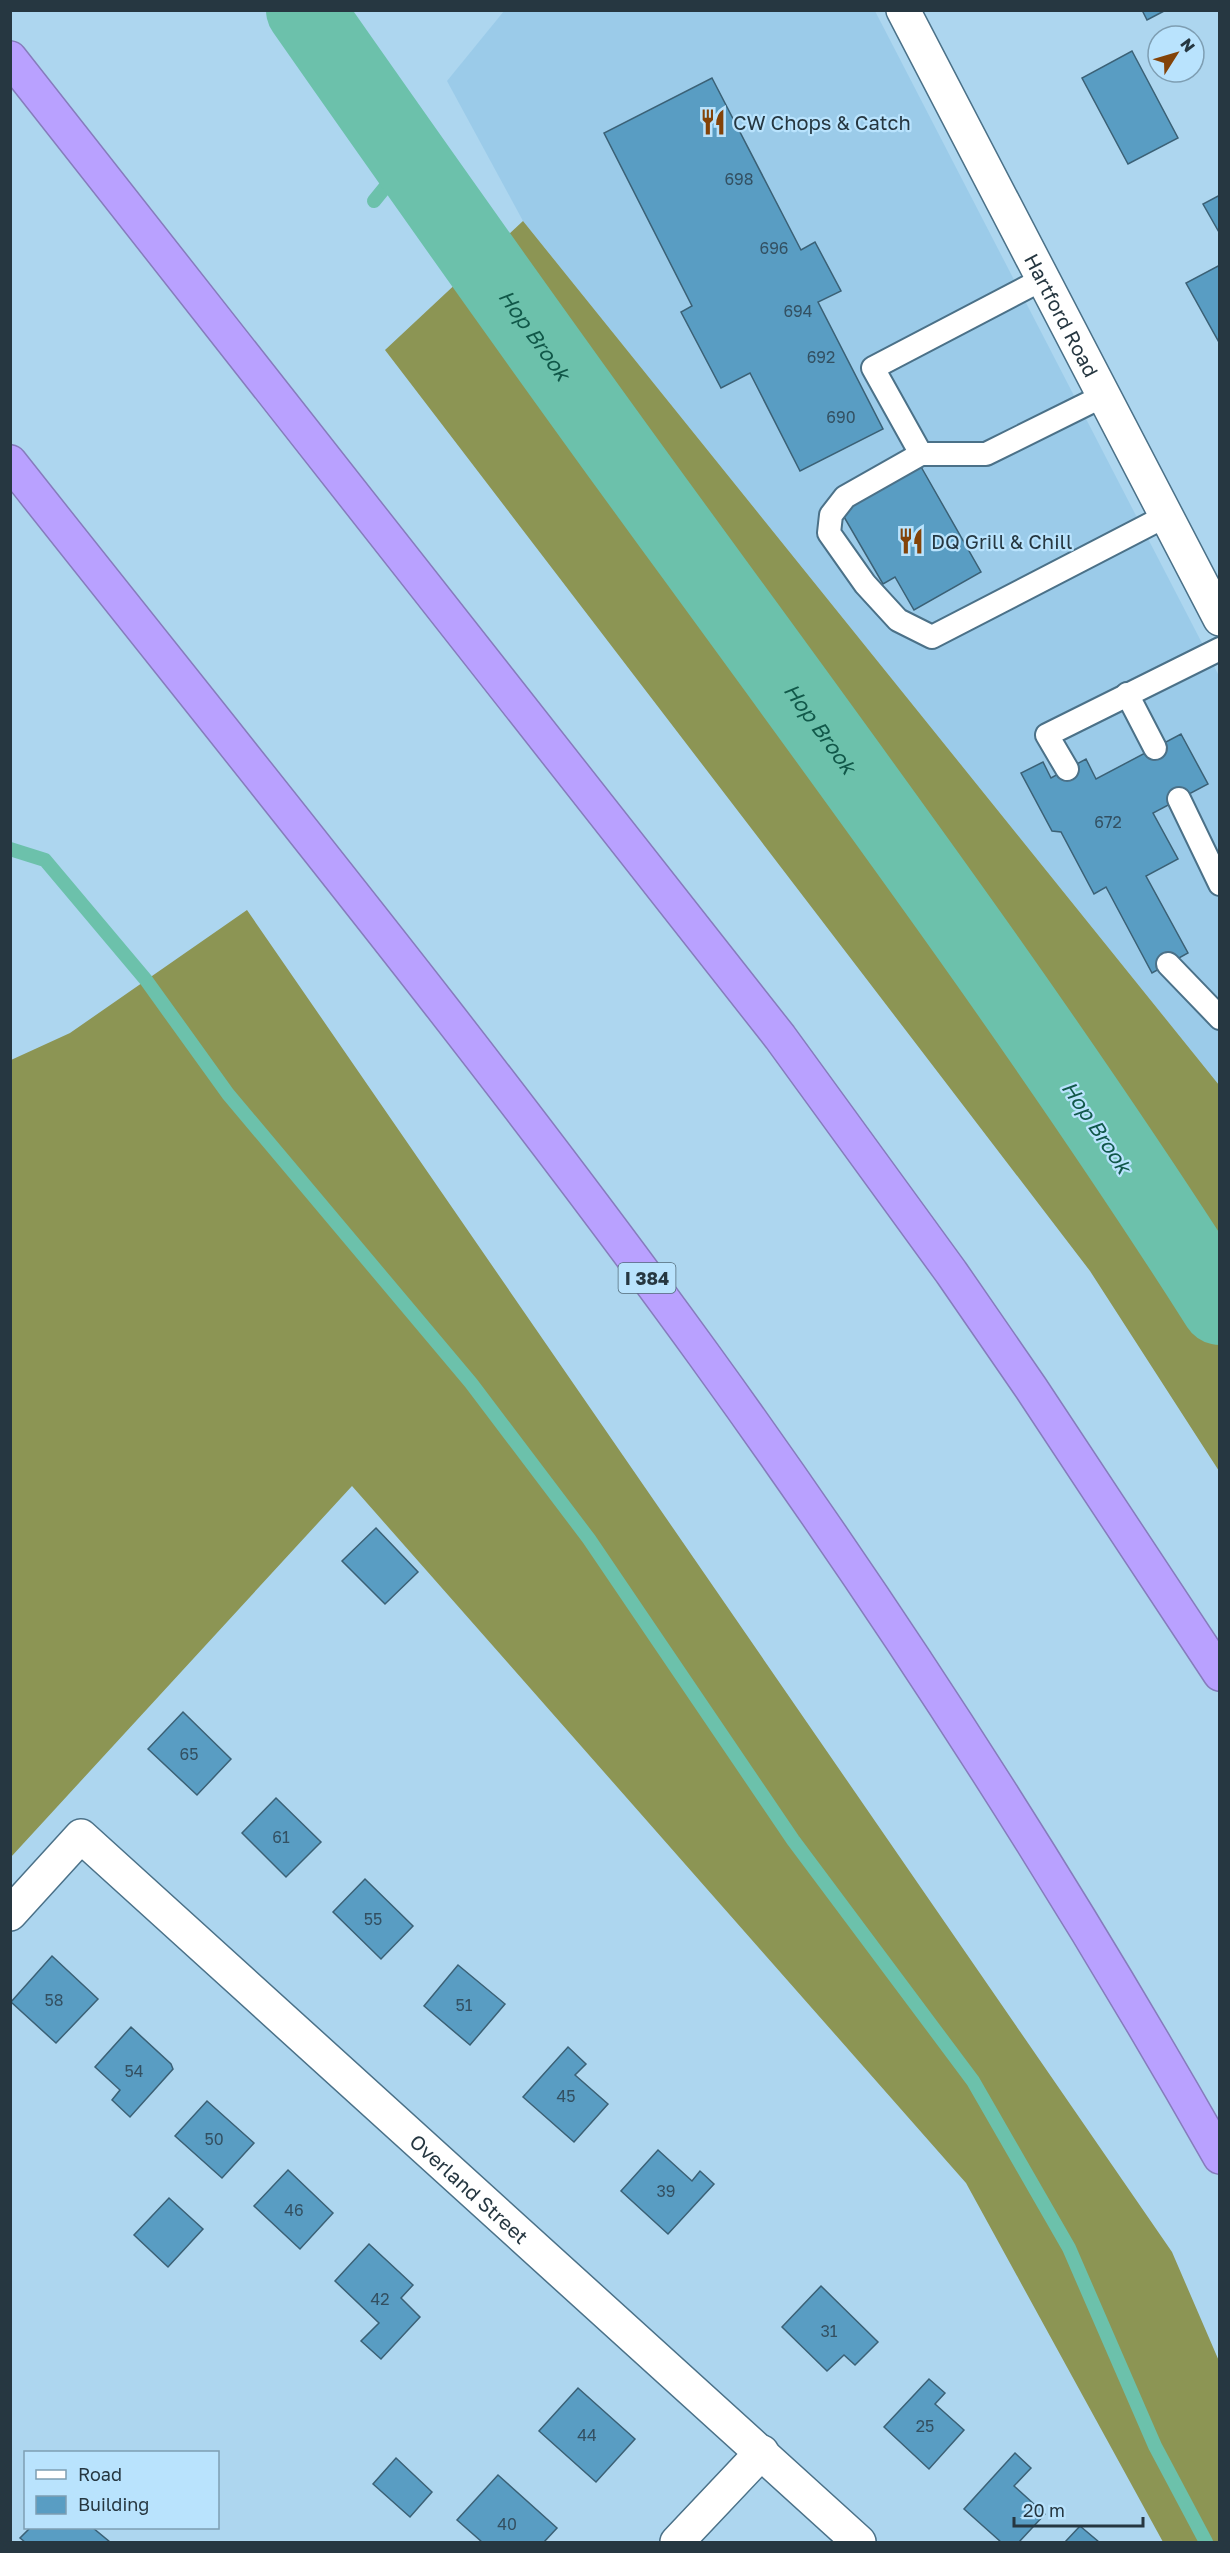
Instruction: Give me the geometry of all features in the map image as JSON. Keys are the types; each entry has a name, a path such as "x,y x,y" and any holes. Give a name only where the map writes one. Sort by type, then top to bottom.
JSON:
{"highway":[{"path":"10,58 780,1037 964,1292 1103,1494 1220,1674"},
{"name":"I 384","path":"10,462 475,1052 595,1207 706,1358 840,1550 1017,1818 1220,2157"}],"street":[{"name":"Hartford Road","path":"903,10 1220,619"},
{"name":"Overland Street","path":"10,1914 81,1836 859,2542"},
{"path":"677,2542 762,2452"}],"lane":[{"path":"921,454 873,368 1043,279"},
{"path":"1103,396 986,454 921,454 844,497 831,515 829,533 865,584 897,620 933,637 1167,516"},
{"path":"1067,769 1047,735 1220,650"},
{"path":"1127,694 1155,748"},
{"path":"1179,799 1220,884"},
{"path":"1168,964 1220,1018"}],"shaded area":[{"path":"504,11 875,11 1219,676 1219,1085 523,221 447,81"}],"green space":[{"path":"523,221 1219,1085 1219,1471 1090,1271 385,350"},
{"path":"247,910 1172,2252 1219,2361 1219,2542 1163,2542 966,2183 352,1486 11,1857 11,1060 70,1033"}],"building":[{"path":"1142,10 1166,10 1147,20"},
{"path":"1132,51 1146,77 1146,84 1149,84 1178,138 1128,164 1082,78"},
{"path":"712,78 801,250 815,242 841,291 818,302 883,429 800,471 750,373 721,388 681,312 692,306 604,133"},
{"path":"1220,195 1220,234 1203,204"},
{"path":"1220,265 1220,344 1186,283"},
{"name":"DQ Grill & Chill","path":"920,465 981,572 914,610 895,577 883,584 840,510"},
{"path":"1181,734 1208,784 1153,813 1178,859 1146,876 1188,953 1152,973 1106,887 1094,894 1061,832 1052,831 1021,773 1043,762 1051,778 1086,759 1096,779"},
{"path":"376,1528 418,1572 385,1604 342,1561"},
{"path":"183,1712 231,1759 197,1795 148,1749"},
{"path":"276,1798 321,1842 286,1877 242,1833"},
{"path":"365,1879 413,1926 381,1959 333,1912"},
{"path":"52,1956 98,1999 56,2043 11,2002"},
{"path":"458,1965 505,2004 470,2045 424,2006"},
{"path":"131,2027 171,2064 173,2069 130,2117 112,2100 120,2090 95,2067"},
{"path":"568,2047 586,2064 575,2075 608,2104 574,2142 523,2097"},
{"path":"207,2101 254,2143 222,2178 175,2136"},
{"path":"658,2150 692,2181 700,2171 714,2184 668,2234 621,2191"},
{"path":"288,2170 333,2213 300,2249 254,2206"},
{"path":"169,2198 203,2229 168,2267 134,2235"},
{"path":"369,2244 413,2285 401,2298 420,2317 381,2359 361,2341 379,2323 335,2281"},
{"path":"821,2286 878,2342 855,2365 844,2355 827,2371 782,2327"},
{"path":"929,2379 945,2393 935,2404 964,2430 929,2469 884,2427"},
{"path":"578,2388 635,2439 596,2482 539,2431"},
{"path":"1015,2453 1031,2468 1014,2486 1045,2514 1019,2542 1001,2542 964,2509"},
{"path":"396,2458 432,2492 410,2517 373,2484"},
{"path":"498,2475 557,2528 544,2542 482,2542 457,2520"},
{"path":"1080,2526 1099,2542 1065,2542"},
{"path":"29,2529 94,2529 110,2542 25,2542 20,2538"}],"waterway":[{"name":"Hop Brook","path":"305,10 547,352 963,926 1094,1115 1220,1306"},
{"path":"374,201 409,158"},
{"path":"10,849 45,860 146,980 228,1094 471,1383 589,1539 793,1840 973,2081 1069,2248 1155,2446 1206,2542"}],"place":[{"name":"CW Chops & Catch","path":"713,122"},
{"name":"DQ Grill & Chill","path":"911,541"}]}
